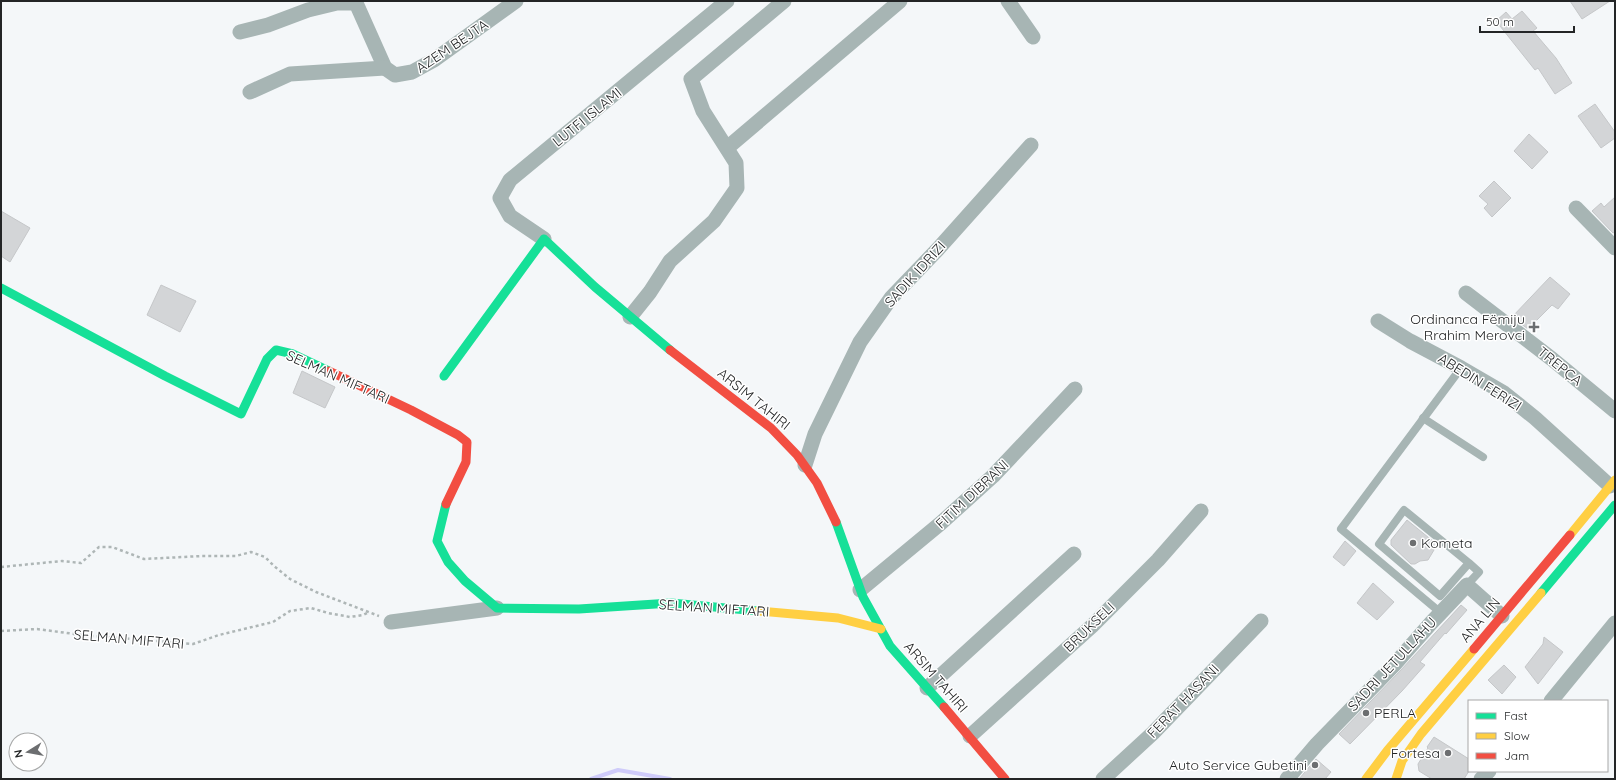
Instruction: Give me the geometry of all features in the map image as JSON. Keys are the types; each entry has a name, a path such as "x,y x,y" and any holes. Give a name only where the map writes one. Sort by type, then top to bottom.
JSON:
{"street":[{"name":"AZEM BEJTA","path":"250,92 290,74 385,68 395,76 412,72 434,60 516,1"},
{"name":"LUTFI ISLAMI","path":"544,239 510,216 500,198 510,180 727,1"},
{"path":"630,316 650,292 670,261 714,220 737,188 736,163 703,111 691,79 784,1"},
{"path":"727,148 900,1"},
{"path":"1008,1 1033,37"},
{"path":"240,32 268,26 308,10 337,3 356,3 385,68"},
{"name":"SADIK IDRIZI","path":"805,465 815,434 860,342 890,298 938,249 1031,145"},
{"path":"1576,208 1615,248"},
{"path":"444,376 544,239"},
{"name":"ARSIM TAHIRI","path":"544,239 595,287 682,360 771,428 797,455 817,483 834,517 863,597 890,646 970,736 1005,779"},
{"name":"SELMAN MIFTARI","path":"1,288 158,373 241,414 268,359 276,350 293,354 411,410 458,435 467,442 466,462 444,508 437,541 448,562 464,581 496,608"},
{"name":"TREPÇA","path":"1466,293 1552,359 1615,412"},
{"name":"ABEDIN FERIZI","path":"1378,321 1410,341 1504,393 1612,483"},
{"name":"FITIM DIBRANI","path":"860,590 941,523 994,476 1075,389"},
{"name":"ANA LIN","path":"1366,779 1396,740 1502,616 1612,483"},
{"name":"ANA LIN","path":"1389,778 1398,768 1400,761 1421,734 1615,505"},
{"name":"BRUKSELI","path":"970,736 1092,626 1158,560 1201,511"},
{"path":"927,688 1074,554"},
{"path":"1467,585 1502,616"},
{"name":"SADRI JETULLAHU","path":"1287,779 1317,744 1394,666 1441,612 1467,585"},
{"name":"SELMAN MIFTARI","path":"391,622 496,608 580,610 671,603 838,618 881,629"},
{"name":"FERAT HASANI","path":"1103,779 1153,733 1261,621"},
{"path":"1552,700 1615,624"},
{"path":"1366,779 1377,776 1389,778"}],"lane":[{"path":"1441,612 1341,528 1461,368"},
{"path":"1423,418 1483,457"},
{"path":"1467,585 1479,572 1469,563 1404,510 1379,544 1440,596 1469,563"}],"path":[{"path":"1,567 62,561 81,563 99,547 112,547 144,559 236,556 251,552 265,557 290,579 391,622"},
{"name":"SELMAN MIFTARI","path":"1,631 37,629 82,635 193,644 220,635 273,622 290,611 310,608 350,617 363,615 370,612"}],"building":[{"path":"1570,1 1610,1 1582,19"},
{"path":"1522,11 1537,28 1533,31 1556,58 1572,83 1555,94 1538,68 1535,70 1496,21 1506,12 1512,19"},
{"path":"1595,104 1615,132 1615,138 1601,148 1578,116"},
{"path":"1529,134 1548,152 1532,169 1514,151"},
{"path":"1494,181 1511,198 1492,217 1484,208 1488,204 1479,196"},
{"path":"1615,197 1615,232 1613,233 1592,211 1601,203 1604,207"},
{"path":"1,211 30,228 10,262 1,256"},
{"path":"1550,277 1570,294 1558,309 1552,305 1528,329 1512,317"},
{"path":"161,285 196,301 180,332 147,315"},
{"path":"302,371 335,387 325,408 293,393"},
{"name":"Kometa","path":"1407,520 1434,542 1434,550 1428,560 1411,564 1391,545 1391,540"},
{"path":"1345,541 1356,551 1344,566 1333,557"},
{"path":"1373,583 1394,602 1377,620 1357,603"},
{"path":"1461,605 1467,610 1420,662 1425,665 1402,691 1350,744 1339,734"},
{"path":"1544,637 1563,652 1538,684 1525,667 1543,644"},
{"path":"1504,665 1516,677 1502,694 1488,680"},
{"path":"1434,737 1468,758 1468,772 1464,779 1432,779 1419,771 1418,764 1428,748 1427,747"},
{"name":"Auto Service Gubetini","path":"1316,759 1331,772 1325,779 1299,779"}],"waterway":[{"path":"591,779 618,770 670,779"}],"traffic: fast":[{"path":"444,376 544,239 595,287 670,350"},
{"path":"1,288 165,376 241,414 267,359 276,350 293,354 329,371"},
{"path":"446,504 437,541 448,562 465,581 497,608 579,609 671,603 758,611"},
{"path":"1541,593 1615,505"},
{"path":"836,522 863,597 890,646 944,707"}],"traffic: slow":[{"path":"1570,535 1615,480"},
{"path":"1396,779 1402,761 1421,734 1541,593"},
{"path":"758,611 838,618 881,629"},
{"path":"1366,779 1387,751 1474,649"}],"traffic: jam":[{"path":"670,350 771,428 797,455 817,483 836,522"},
{"path":"329,371 411,410 458,435 467,442 466,462 446,504"},
{"path":"1474,649 1570,535"},
{"path":"944,707 1005,779"}],"place":[{"name":"Ordinanca Fëmiju Rrahim Merovci","path":"1534,327"},
{"name":"Kometa","path":"1413,543"},
{"name":"PERLA","path":"1366,713"},
{"name":"Fortesa","path":"1448,753"},
{"name":"Auto Service Gubetini","path":"1315,765"}]}
